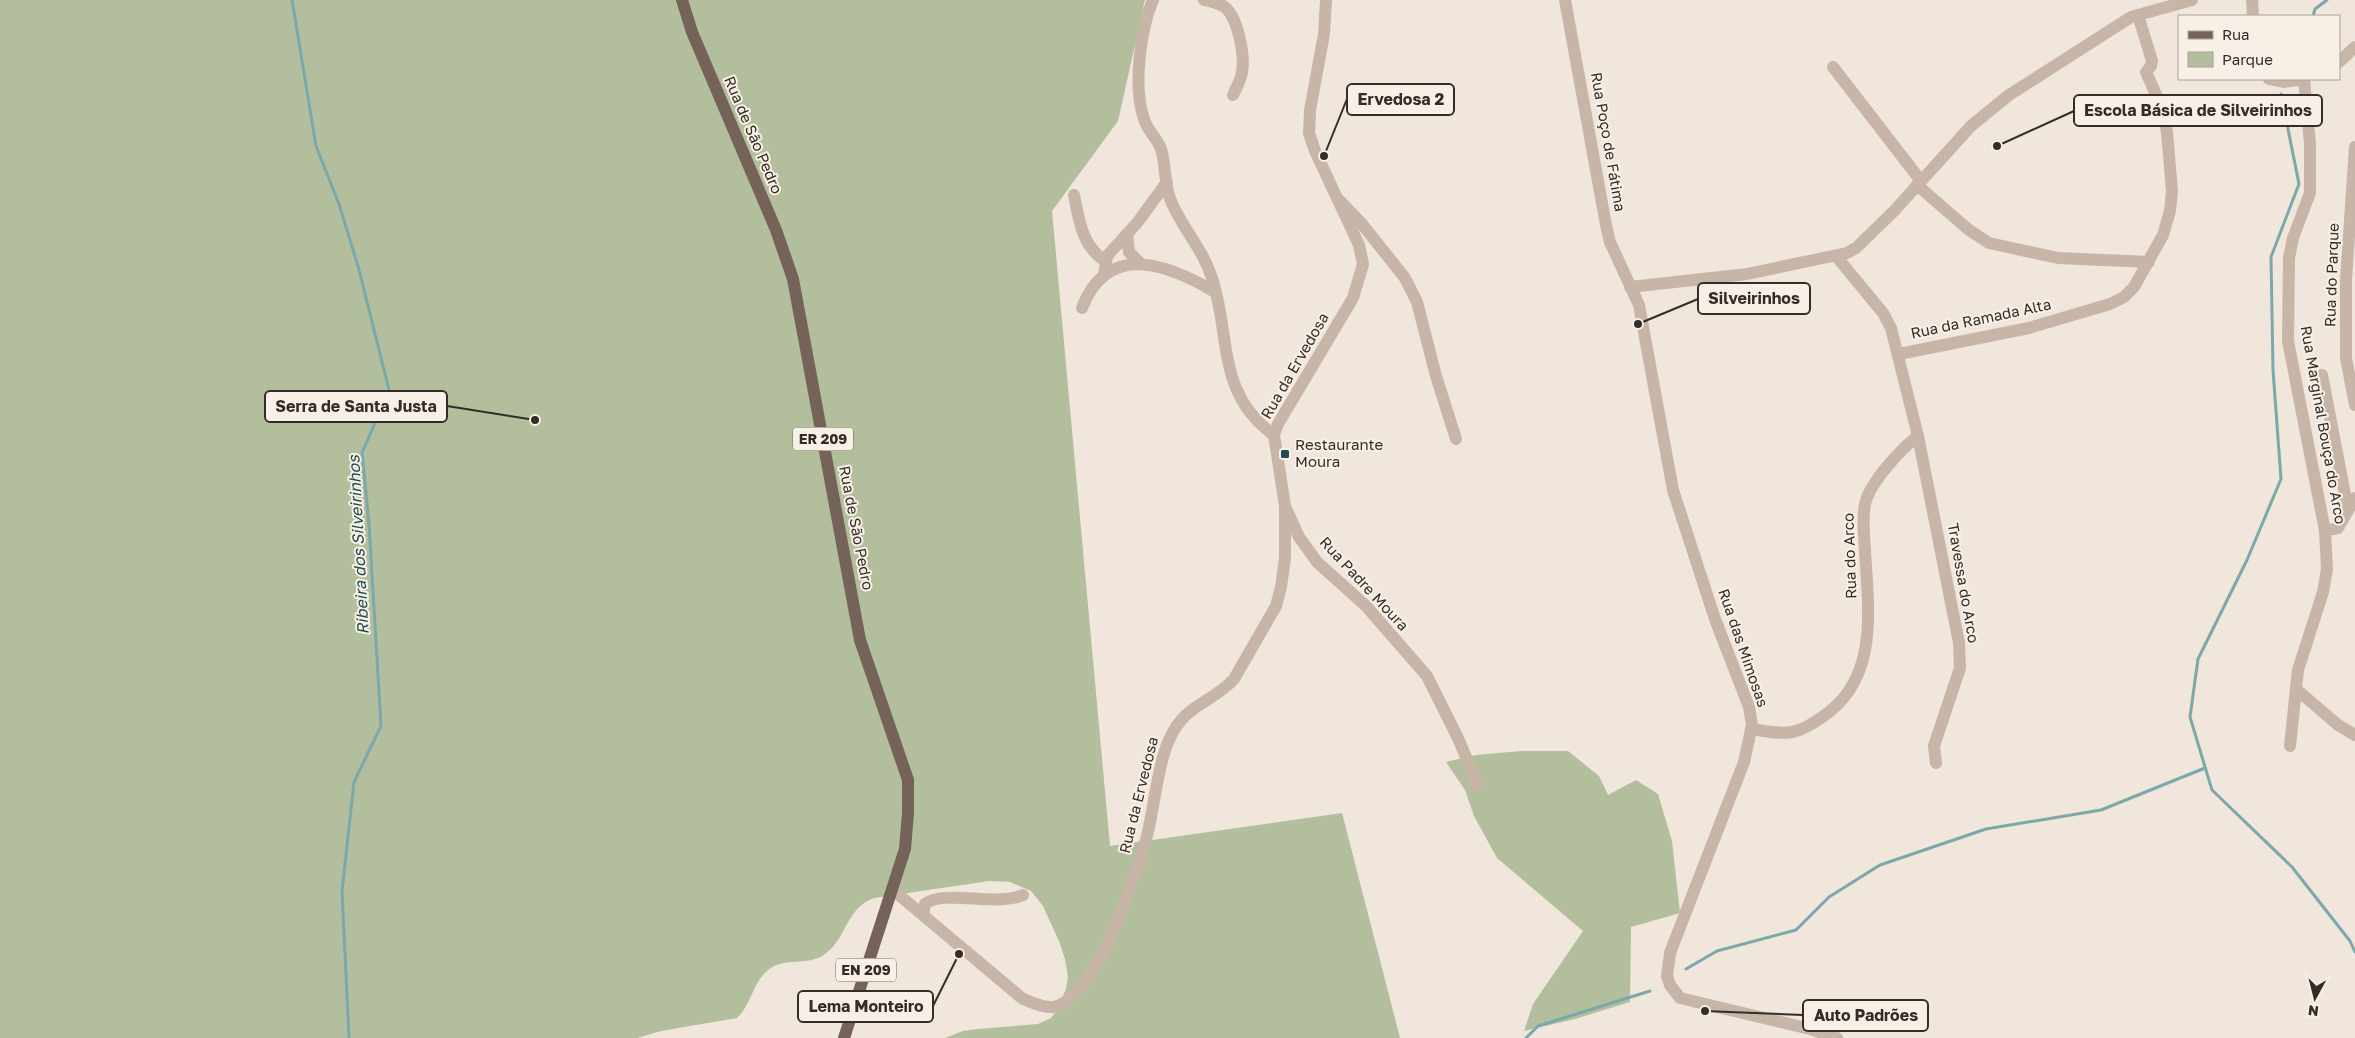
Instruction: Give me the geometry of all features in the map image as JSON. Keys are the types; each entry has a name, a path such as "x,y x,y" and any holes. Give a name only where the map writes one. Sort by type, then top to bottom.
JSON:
{"main road":[{"name":"Rua de São Pedro","path":"682,0 692,32 776,230 793,279 860,640 908,780 905,849 844,1038"}],"street":[{"path":"1153,0 1144,22 1139,80 1144,119 1160,146 1170,200 1202,253 1213,279 1230,377 1241,398 1260,425 1274,435"},
{"path":"1204,0 1222,5 1229,11 1235,22 1240,44 1242,72 1233,94"},
{"name":"Rua da Ervedosa","path":"893,890 1023,999 1041,1006 1053,1007 1067,1001 1081,988 1096,966 1128,895 1146,836 1168,742 1174,729 1191,709 1226,689 1234,680 1276,606 1285,558 1285,506 1274,435 1278,424 1353,298 1363,264 1359,244 1315,151 1309,133 1310,110 1324,34 1326,0"},
{"name":"Rua Poço de Fátima","path":"1565,0 1606,225 1610,242 1630,286"},
{"path":"1630,286 1747,274 1836,256 1856,248 1971,126 2009,95 2131,17 2192,0"},
{"path":"2252,0 2253,15"},
{"name":"Rua da Ramada Alta","path":"1899,354 2014,331 2110,304 2124,298 2134,287 2163,235 2170,212 2172,191 2168,132 2162,108 2146,72 2152,66 2152,62 2138,15"},
{"path":"2340,61 2355,47"},
{"path":"1833,67 1919,183 1969,230 1989,243 2058,258 2149,262"},
{"path":"2273,80 2282,82 2297,80"},
{"name":"Rua Marginal Bouça do Arco","path":"2290,746 2300,662 2323,592 2327,569 2325,531 2288,340 2289,258 2293,238 2310,193 2310,144 2304,80"},
{"name":"Rua do Parque","path":"2355,146 2346,280 2346,358 2355,404"},
{"path":"1104,275 1105,261 1167,182"},
{"path":"1074,195 1087,244 1096,255 1105,261"},
{"path":"1338,199 1405,278 1417,302 1436,376 1456,438"},
{"path":"1127,234 1129,252 1141,264"},
{"path":"1836,256 1883,313 1891,328 1918,436"},
{"path":"1082,308 1087,296 1104,275 1141,264 1167,268 1215,292"},
{"name":"Rua das Mimosas","path":"1630,286 1640,309 1673,490 1716,619 1749,707 1752,729 1744,762 1670,953 1667,976 1674,992 1690,1002 1778,1021 1838,1038"},
{"path":"2322,375 2348,510"},
{"name":"Rua do Arco","path":"1752,729 1790,734 1810,728 1835,708 1857,682 1866,651 1868,612 1864,530 1865,504 1872,488 1905,446 1918,436"},
{"name":"Travessa do Arco","path":"1918,436 1959,643 1960,668 1934,746 1936,764"},
{"path":"2325,531 2338,528 2355,498"},
{"name":"Rua Padre Moura","path":"1285,506 1299,537 1317,562 1366,606 1427,676 1458,738 1478,786"},
{"path":"2296,690 2338,725 2355,735"},
{"path":"923,915 924,904 928,901 947,898 1011,900 1023,895"},
{"name":"Rua da Ervedosa","path":"889,903 923,915"}],"green space":[{"path":"0,0 1145,0 1118,121 1052,211 1110,846 1342,813 1400,1038 945,1038 963,1031 1038,1024 1051,1018 1058,1009 1066,989 1068,977 1065,959 1043,906 1031,891 1010,882 989,881 874,898 858,909 838,940 825,954 811,960 782,963 768,970 759,981 746,1007 737,1018 661,1031 637,1038 0,1038"},
{"path":"1521,751 1568,751 1599,776 1608,795 1636,780 1658,794 1672,841 1680,913 1631,927 1630,1002 1575,1019 1524,1031 1533,1004 1583,931 1497,858 1474,816 1465,790 1446,762 1476,755"}],"waterway":[{"name":"Ribeira dos Silveirinhos","path":"292,0 316,146 339,204 358,266 389,390 362,453 369,524 381,726 354,782 342,891 349,1038"},
{"path":"2313,15 2315,9 2327,0"},
{"path":"2281,94 2299,184 2271,257 2273,370 2281,479 2247,560 2198,659 2190,717 2212,790 2292,867 2350,941 2355,952"},
{"path":"1686,969 1717,951 1796,930 1829,897 1880,865 1986,829 2101,810 2205,768"},
{"path":"1526,1038 1538,1026 1650,991"}],"place":[{"name":"Escola Básica de Silveirinhos","path":"1997,146"},
{"name":"Ervedosa 2","path":"1324,156"},
{"name":"Silveirinhos","path":"1638,324"},
{"name":"Serra de Santa Justa","path":"535,420"},
{"name":"Restaurante Moura","path":"1285,454"},
{"name":"Lema Monteiro","path":"959,954"},
{"name":"Auto Padrões","path":"1705,1011"}]}
